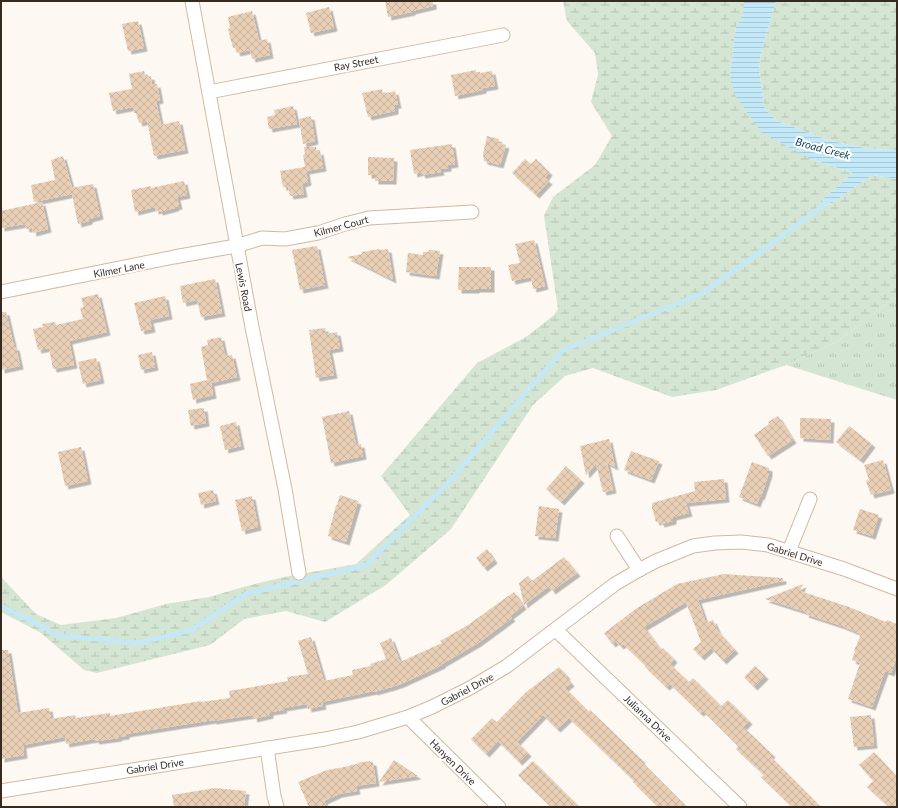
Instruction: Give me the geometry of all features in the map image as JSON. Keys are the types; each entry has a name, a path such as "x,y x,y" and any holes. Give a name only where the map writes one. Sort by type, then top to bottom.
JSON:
{"street":[{"name":"Lewis Road","path":"192,1 236,246 285,488 299,573"},
{"name":"Ray Street","path":"209,92 503,35"},
{"name":"Kilmer Court","path":"236,246 262,238 285,239 318,234 345,224 369,218 472,212"},
{"name":"Kilmer Lane","path":"1,292 236,246"},
{"path":"789,551 810,499"},
{"path":"617,536 639,570"},
{"name":"Gabriel Drive","path":"1,791 325,739 358,732 408,717 470,688 507,666 615,584 656,561 693,546 714,543 741,542 768,545 844,569 897,589"},
{"name":"Julianna Drive","path":"556,630 740,807"},
{"name":"Hanyen Drive","path":"408,717 499,807"},
{"path":"267,748 277,807"}],"green space":[{"path":"563,1 744,1 744,14 736,27 730,74 811,159 853,173 822,200 828,206 872,175 897,179 897,296 838,341 786,365 716,390 672,397 593,368 565,376 533,405 451,529 386,585 325,622 286,611 244,619 210,645 97,673 84,670 41,633 1,612 1,577 36,614 61,625 116,618 166,604 209,597 284,577 356,564 410,515 381,476 477,363 526,337 554,315 558,309 544,216 553,197 595,165 612,136 591,102 598,74 595,53 567,21"},
{"path":"776,1 897,1 897,150 868,149 828,140 777,121 766,110 764,106 759,69 761,53"},
{"path":"897,296 897,400 786,365 838,341"}],"water":[{"name":"Broad Creek","path":"744,1 776,1 761,53 759,69 764,106 766,110 777,121 828,140 868,149 897,150 897,179 872,175 828,206 822,200 853,173 811,159 761,132 735,95 730,74 736,27 743,14"}],"building":[{"path":"385,1 433,1 433,6 388,17"},
{"path":"329,7 334,28 311,33 306,13"},
{"path":"252,11 259,41 267,39 270,55 252,59 250,50 237,53 235,48 233,48 228,29 230,28 228,17"},
{"path":"138,21 144,48 128,51 122,24"},
{"path":"476,70 476,72 480,73 492,71 495,86 455,96 451,75"},
{"path":"144,71 146,77 151,76 152,85 157,84 160,100 156,101 161,125 179,121 185,150 154,156 147,121 139,123 133,107 113,111 109,93 132,89 129,74"},
{"path":"382,89 383,94 395,91 398,105 395,105 395,111 368,117 362,93"},
{"path":"293,106 297,124 269,129 267,117 275,115 274,110"},
{"path":"311,116 315,141 303,144 299,119"},
{"path":"487,136 499,139 498,143 506,145 500,165 484,161 483,154"},
{"path":"452,144 455,164 448,165 448,168 440,169 441,172 422,175 421,172 414,174 410,150"},
{"path":"304,147 316,147 317,152 320,151 323,168 306,171 308,182 302,184 304,194 290,196 288,187 283,187 280,171 305,167 303,155 305,154"},
{"path":"63,156 72,188 93,184 100,216 78,224 72,194 34,202 31,185 55,180 51,160"},
{"path":"368,157 394,158 393,181 375,181 375,175 368,175"},
{"path":"525,159 531,164 536,159 549,172 545,178 549,181 536,195 512,173"},
{"path":"184,181 187,195 177,197 179,206 159,212 159,210 155,211 155,207 135,212 131,190 151,186 151,188"},
{"path":"42,202 48,229 33,233 32,228 26,229 25,224 1,228 1,211"},
{"path":"534,240 545,286 533,289 531,277 512,281 508,265 520,263 515,244"},
{"path":"317,246 325,285 300,290 292,250"},
{"path":"388,249 393,280 347,257 362,254 362,252"},
{"path":"429,250 440,251 436,276 406,272 408,253 423,255 423,252 428,252"},
{"path":"459,267 491,267 491,289 458,290"},
{"path":"215,279 222,313 201,317 197,300 183,303 180,286"},
{"path":"98,294 107,332 69,341 74,365 53,369 49,348 38,350 33,329 43,327 42,324 55,322 56,325 83,319 80,308 84,307 81,298"},
{"path":"165,296 169,316 150,320 152,329 141,331 134,303"},
{"path":"1,312 6,312 20,366 1,370"},
{"path":"325,328 326,334 337,332 340,348 329,350 334,375 316,378 309,330"},
{"path":"221,337 225,356 232,355 237,377 211,383 213,395 193,400 190,384 207,380 201,347 208,345 207,340"},
{"path":"152,352 155,367 141,370 138,355"},
{"path":"96,358 101,380 83,384 78,362"},
{"path":"204,408 206,423 191,426 188,410"},
{"path":"349,411 356,445 361,444 363,456 331,463 322,417"},
{"path":"778,416 793,440 768,456 754,435 769,424 768,422"},
{"path":"800,418 831,419 830,440 800,438"},
{"path":"236,422 241,446 225,450 220,426"},
{"path":"849,426 872,444 860,460 836,442"},
{"path":"609,439 615,467 607,463 613,490 603,492 596,464 586,475 580,446"},
{"path":"81,447 88,481 65,486 58,452"},
{"path":"631,451 659,461 651,480 624,470"},
{"path":"883,460 891,490 871,495 866,481 869,480 864,465"},
{"path":"752,462 769,468 769,473 761,497 760,496 757,504 739,497"},
{"path":"566,466 581,480 561,502 546,489"},
{"path":"724,479 726,499 686,503 689,513 673,517 673,521 661,524 660,521 656,522 652,503 695,491 694,482"},
{"path":"213,490 216,501 201,505 198,493"},
{"path":"340,495 358,501 346,542 328,536"},
{"path":"252,496 258,527 242,531 235,500"},
{"path":"539,506 559,509 555,538 535,536"},
{"path":"860,509 879,515 872,536 853,530"},
{"path":"487,549 494,560 484,568 476,558"},
{"path":"564,557 577,573 552,591 549,586 524,605 519,583 528,576 532,581"},
{"path":"724,574 783,578 783,581 698,600 706,623 713,620 718,631 735,650 723,661 711,648 701,657 693,649 701,642 686,602 644,627 661,650 663,648 674,659 670,664 689,682 693,678 721,706 728,700 749,721 743,727 772,754 770,756 821,807 792,807 761,777 764,775 736,749 738,746 703,711 700,713 670,684 666,687 623,644 620,646 616,641 612,644 604,633 637,608 677,584"},
{"path":"803,584 800,591 849,607 886,622 887,620 897,624 897,656 891,673 885,671 872,707 848,699 860,663 852,660 861,634 805,614 806,612 765,599"},
{"path":"514,592 523,606 510,616 512,618 478,643 442,665 389,688 322,702 323,706 308,709 307,704 283,708 284,710 270,712 270,715 254,719 253,715 213,720 126,734 126,736 118,737 119,738 96,741 95,739 66,744 65,737 23,745 24,755 1,759 1,650 8,650 18,713 49,708 51,719 75,715 76,718 110,713 110,716 201,701 230,698 229,691 288,681 287,677 308,674 298,641 311,637 324,681 353,675 352,670 371,666 370,664 386,659 380,643 391,638 400,662 442,643 440,641 468,625"},
{"path":"755,666 765,676 754,687 744,677"},
{"path":"559,667 571,683 565,688 642,760 641,761 687,807 658,807 633,782 634,781 569,718 557,729 543,715 517,742 528,753 519,762 498,741 486,754 471,739 492,718 497,722 525,693"},
{"path":"871,715 874,745 854,747 850,717"},
{"path":"874,752 897,777 897,807 889,807 867,787 873,781 859,765"},
{"path":"394,760 418,776 379,782"},
{"path":"370,761 373,762 376,783 356,786 357,791 339,794 324,801 327,807 309,807 298,782 327,770"},
{"path":"533,761 580,807 551,807 518,775"},
{"path":"215,788 246,791 244,807 174,807 172,795"}],"waterway":[{"path":"1,606 60,636 140,643 191,630 246,594 366,565 446,485 562,351 703,293 830,200"}]}
